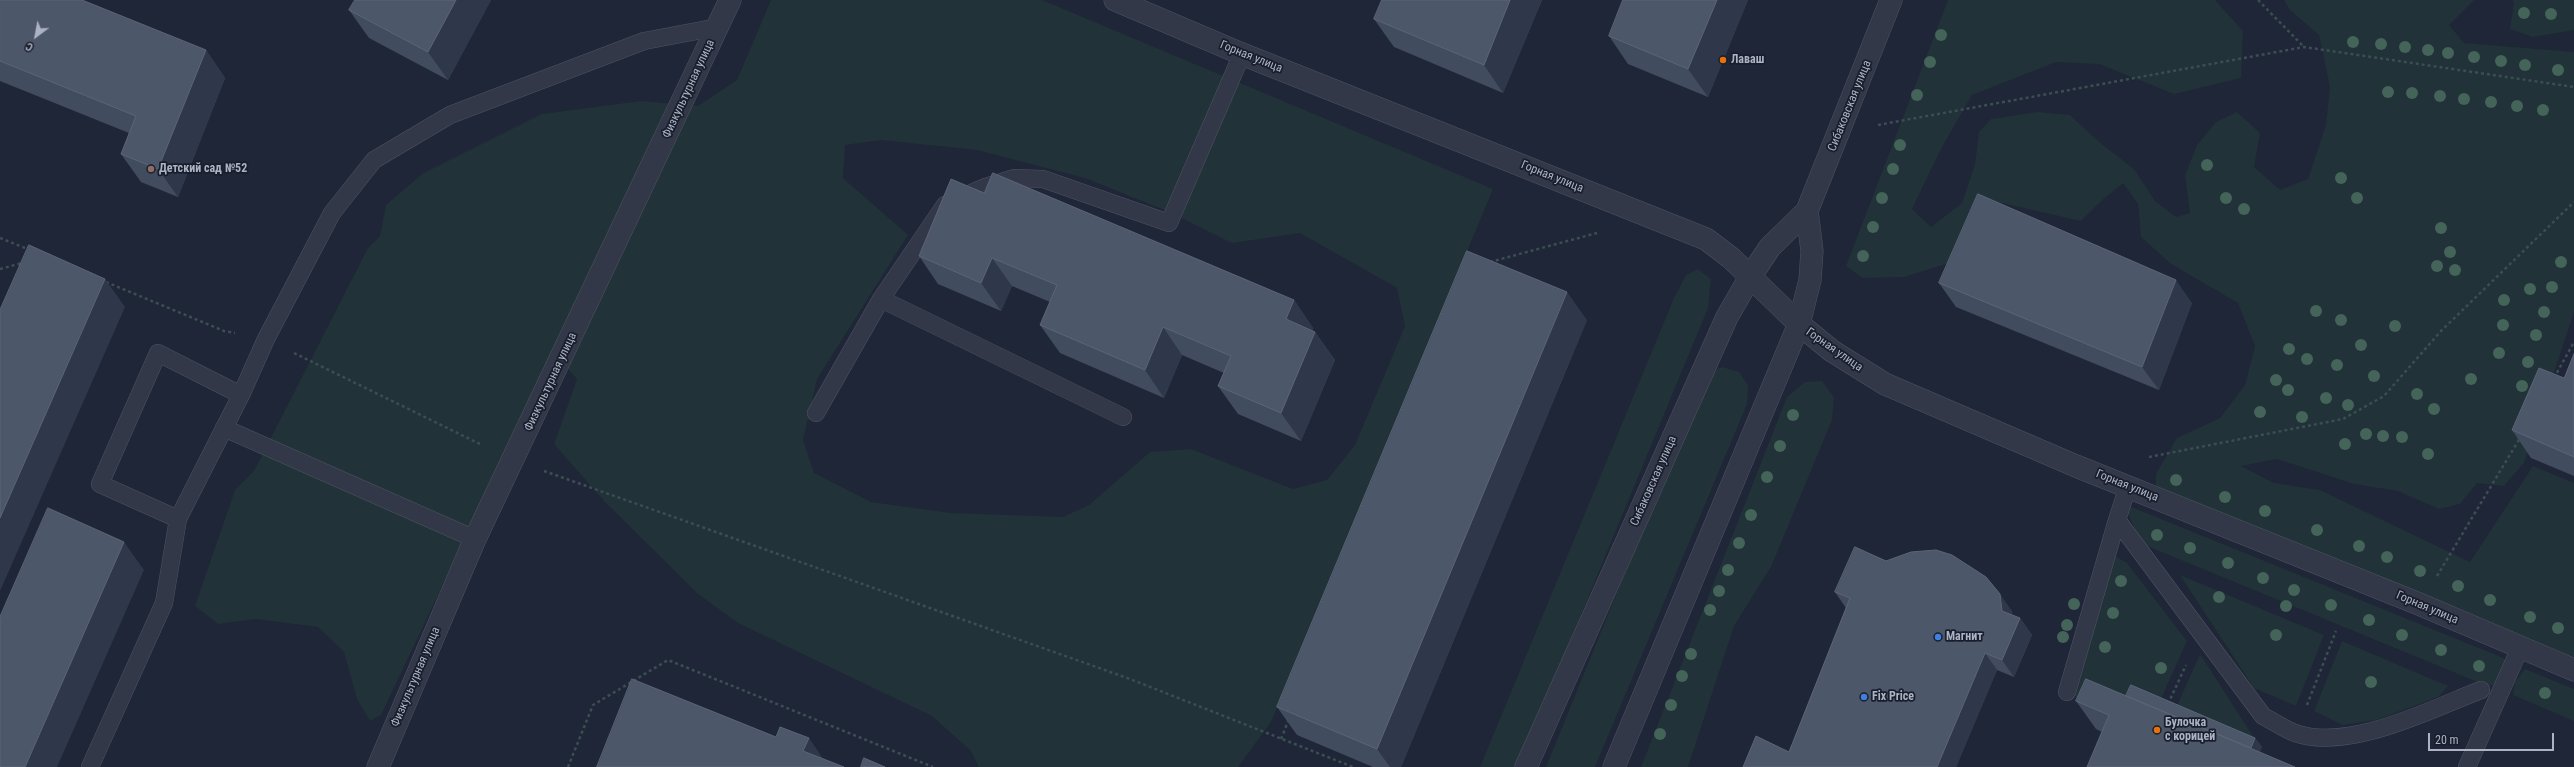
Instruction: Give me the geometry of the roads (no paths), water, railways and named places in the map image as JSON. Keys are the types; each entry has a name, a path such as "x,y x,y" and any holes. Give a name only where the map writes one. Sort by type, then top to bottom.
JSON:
{"street":[{"name":"Физкультурная улица","path":"378,767 475,539 514,460 730,0"},
{"name":"Горная улица","path":"1114,0 1242,54 1706,239 1731,258 1799,324 1832,351 1885,384 2128,486 2419,604 2574,670"},
{"name":"Сибаковская улица","path":"1526,767 1727,317 1750,277 1770,247 1807,211 1840,132 1891,0"},
{"name":"Сибаковская улица","path":"1614,767 1799,324 1810,280 1811,266 1812,251 1807,211"}],"lane":[{"path":"90,767 164,603 178,519 241,395 266,339 332,213 374,160 458,113 644,41 718,27"},
{"path":"816,413 882,299 945,205 985,187 1014,178 1043,180 1169,223 1242,54"},
{"path":"882,299 1123,417"},
{"path":"178,519 100,484 158,353 241,395"},
{"path":"224,428 475,539"},
{"path":"2067,692 2128,486"},
{"path":"2117,520 2263,716 2296,733 2323,738 2375,732 2481,690"},
{"path":"2467,767 2520,648"}],"place":[{"name":"Лаваш","path":"1723,60"},
{"name":"Детский сад №52","path":"151,169"},
{"name":"Магнит","path":"1938,637"},
{"name":"Fix Price","path":"1864,697"},
{"name":"Булочка с корицей","path":"2157,730"}]}
